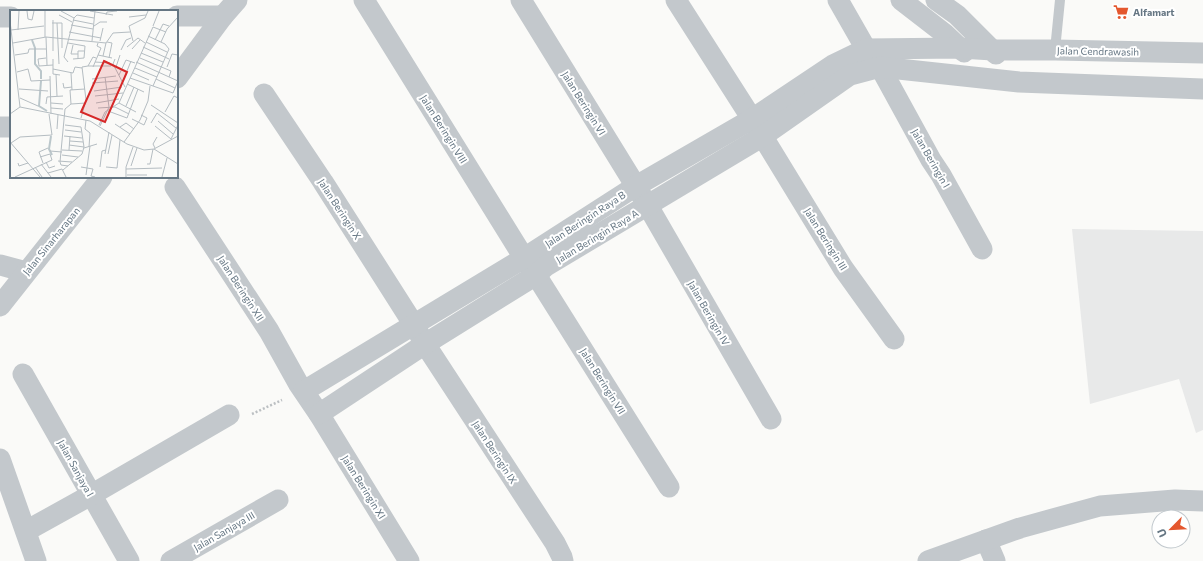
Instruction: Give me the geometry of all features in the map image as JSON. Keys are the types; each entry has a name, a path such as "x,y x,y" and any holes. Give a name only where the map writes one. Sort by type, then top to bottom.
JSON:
{"street":[{"path":"178,77 222,16 237,0"},
{"name":"Jalan Beringin VIII","path":"364,0 530,266"},
{"name":"Jalan Beringin VI","path":"521,0 648,206"},
{"path":"676,0 763,136"},
{"name":"Jalan Beringin I","path":"838,0 866,49 880,67 982,249"},
{"path":"900,0 952,41 992,79"},
{"path":"936,0 958,7 1019,82"},
{"path":"952,41 958,7"},
{"path":"178,16 222,16"},
{"name":"Jalan Cendrawasih","path":"866,49 930,48 952,41 993,50 1203,53"},
{"name":"Jalan Beringin Raya B","path":"304,391 397,334 530,266 636,186 752,119 833,65 866,49"},
{"path":"880,67 1019,82 1203,89"},
{"name":"Jalan Beringin Raya A","path":"319,414 425,344 530,266 546,266 763,136 850,75 880,67"},
{"name":"Jalan Beringin X","path":"264,94 323,182 425,344"},
{"name":"Jalan Beringin III","path":"763,136 843,268 894,339"},
{"name":"Jalan Sinarharapan","path":"0,306 101,178"},
{"name":"Jalan Beringin XII","path":"175,187 269,331 319,414"},
{"name":"Jalan Beringin IV","path":"648,206 771,419"},
{"path":"0,265 26,272"},
{"name":"Jalan Beringin VII","path":"530,266 670,487"},
{"name":"Jalan Beringin IX","path":"425,344 555,543 562,557 562,561"},
{"name":"Jalan Sanjaya I","path":"23,374 129,561"},
{"name":"Jalan Beringin XI","path":"319,414 409,561"},
{"path":"26,531 229,415"},
{"path":"0,459 36,561"},
{"name":"Jalan Sanjaya III","path":"170,561 278,500"},
{"path":"928,561 1020,528 1100,506 1175,500 1203,501"},
{"path":"986,540 995,561"}],"lane":[{"path":"1055,50 1060,0"}],"path":[{"path":"229,415 235,413 239,418 241,418 304,391"}],"shaded area":[{"path":"1072,229 1203,231 1203,430 1196,433 1179,379 1090,404"}],"place":[{"name":"Alfamart","path":"1121,12"}]}
